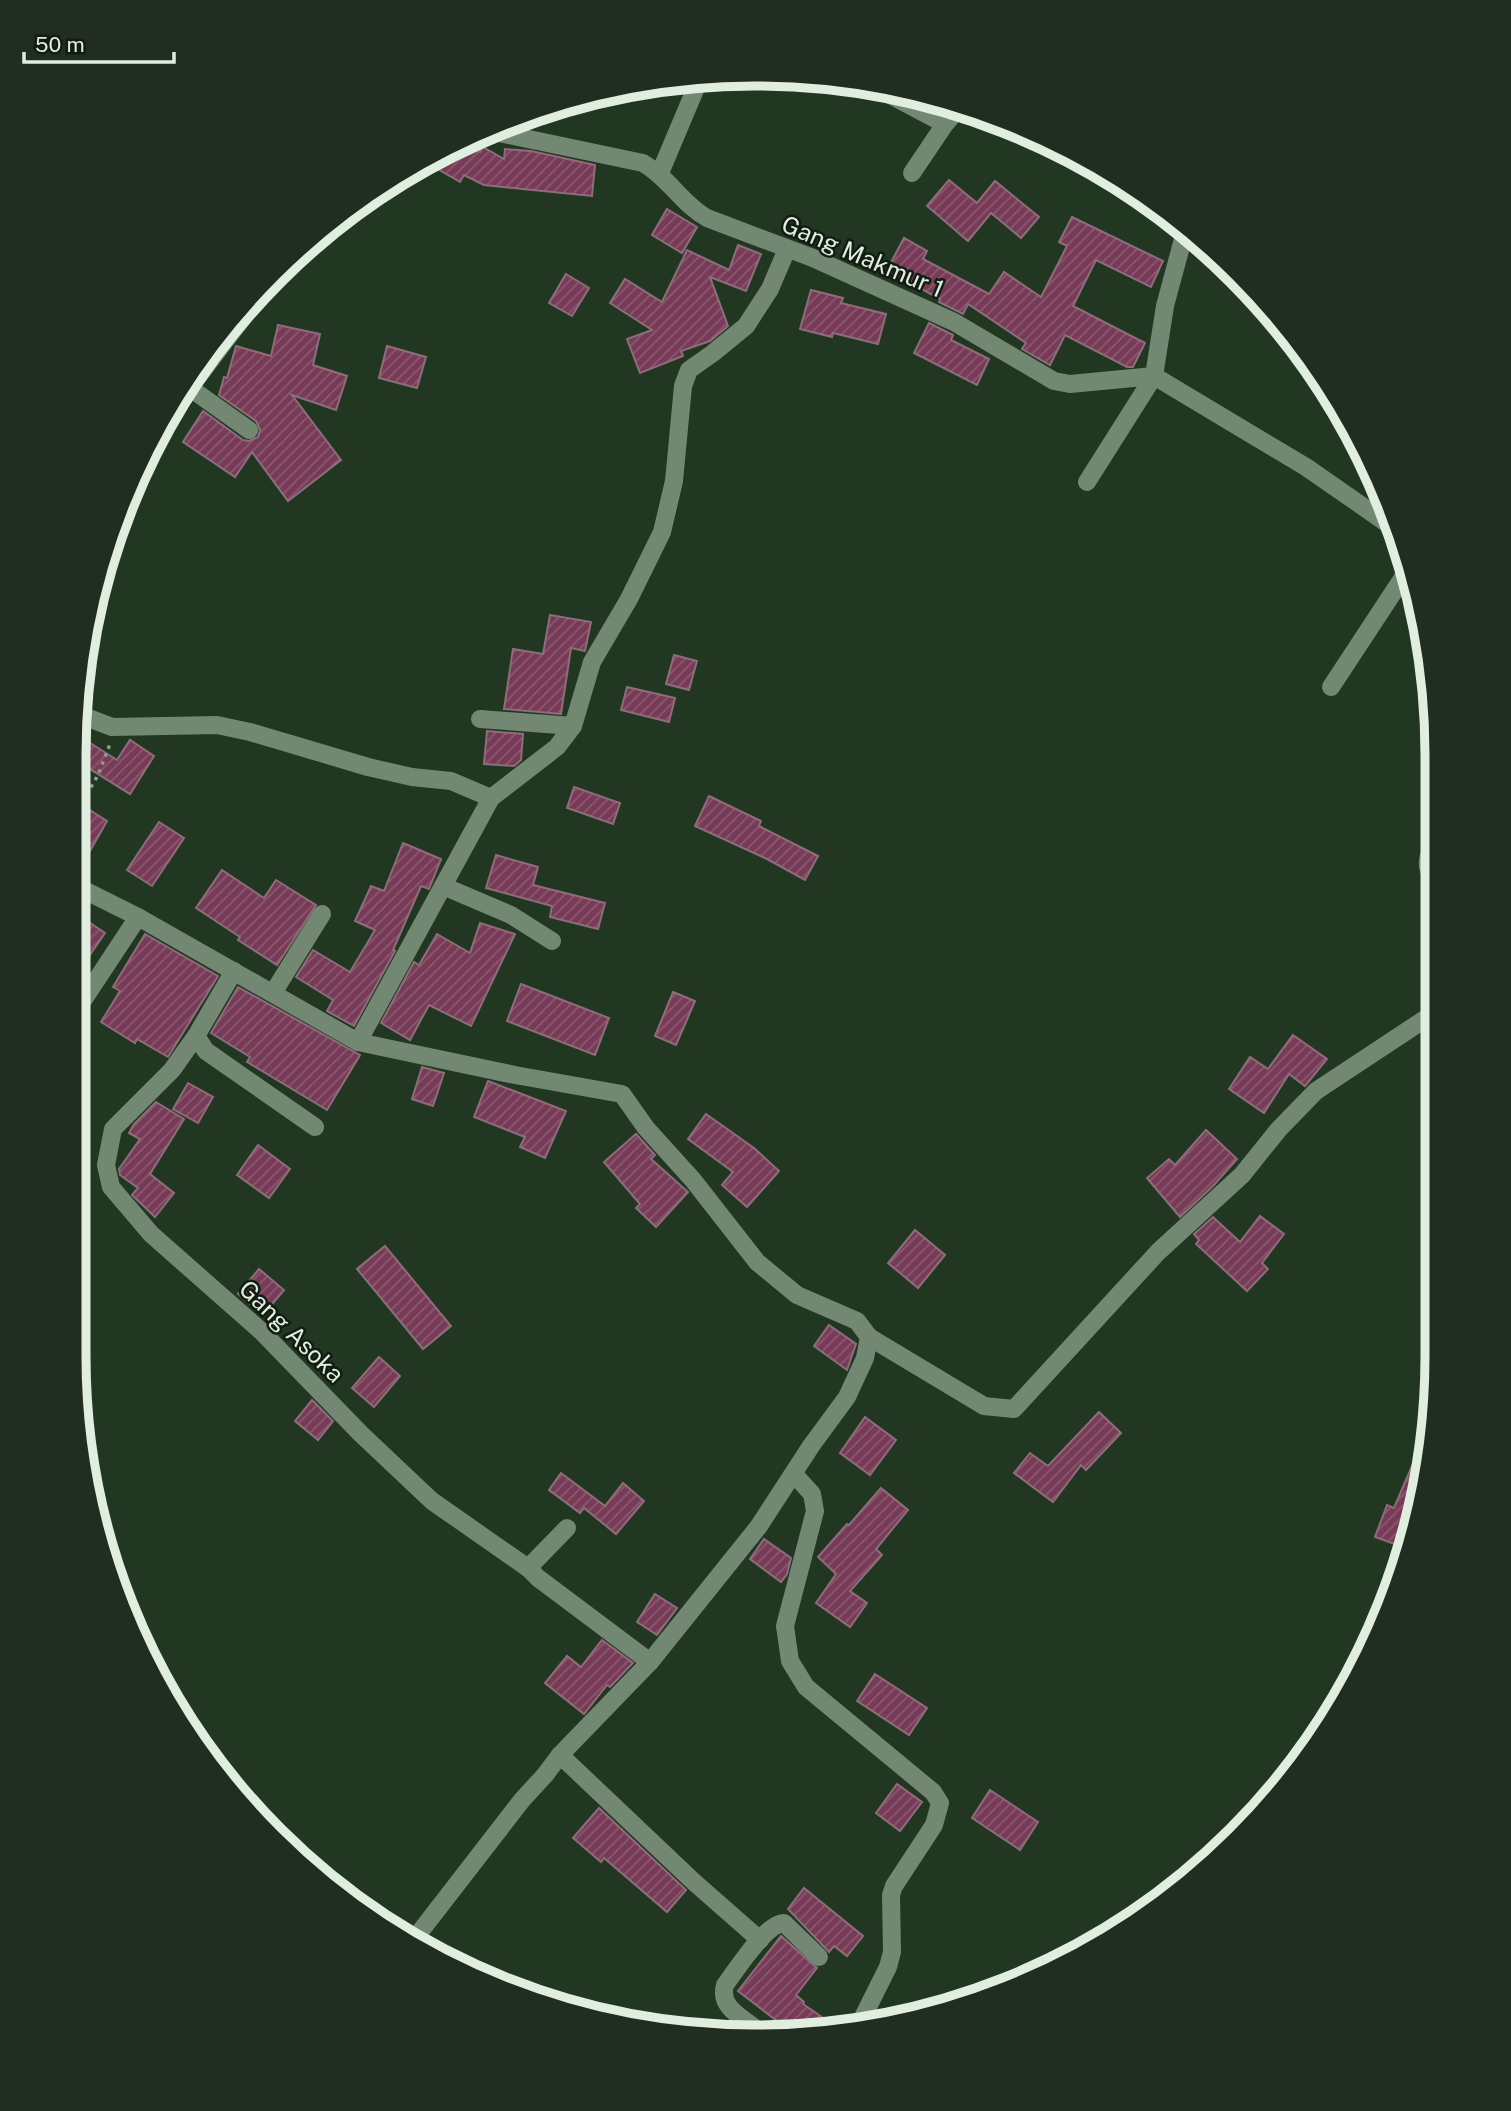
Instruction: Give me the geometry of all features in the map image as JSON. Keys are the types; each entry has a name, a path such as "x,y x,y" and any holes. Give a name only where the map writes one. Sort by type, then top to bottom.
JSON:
{"street":[{"path":"506,134 643,163 660,173 696,88"},
{"path":"907,104 945,124"},
{"path":"912,173 952,116"},
{"name":"Gang Makmur 1","path":"660,173 697,212 954,322 1054,381 1070,384 1153,376"},
{"path":"1087,482 1153,376 1165,306 1183,240"},
{"path":"358,1042 491,797 557,747 573,726 592,662 629,600 662,532 674,481 683,386 689,370 746,326 770,289 787,249"},
{"path":"1153,376 1306,467 1382,520"},
{"path":"194,390 249,430"},
{"path":"1331,687 1401,580"},
{"path":"87,717 113,727 217,725 368,767 412,777 451,781 491,797"},
{"path":"480,719 573,726"},
{"path":"443,886 511,915 552,941"},
{"path":"86,891 138,917 358,1042 622,1094 646,1128 694,1180 757,1262 797,1295 857,1321 869,1337 984,1406 1014,1409 1158,1252 1242,1175 1279,1129 1316,1091 1425,1019"},
{"path":"273,993 321,914"},
{"path":"86,996 138,917"},
{"name":"Gang Asoka","path":"234,971 196,1036 172,1070 113,1129 106,1165 111,1187 151,1234 261,1331 361,1434 432,1501 527,1568 650,1661"},
{"path":"196,1036 205,1051 315,1127"},
{"path":"418,1934 522,1800 560,1755 650,1661 759,1526 811,1446 847,1397 865,1358 869,1337"},
{"path":"794,1474 812,1494 815,1511 785,1626 790,1661 806,1687 933,1792 940,1802 934,1825 894,1886 891,1895 892,1952 888,1967 863,2016"},
{"path":"527,1568 567,1528"},
{"path":"560,1755 694,1882 760,1940"},
{"path":"751,2025 725,2004 722,1993 724,1985 775,1924 784,1923 819,1957"}],"path":[{"path":"86,796 98,775 113,727"}],"building":[{"path":"483,147 504,159 505,149 531,151 595,165 592,196 484,185 464,175 460,182 435,168 473,149 480,152"},
{"path":"949,180 977,203 995,181 1039,217 1021,238 991,213 968,241 927,206"},
{"path":"667,209 697,227 682,253 652,235"},
{"path":"1072,217 1163,261 1151,287 1096,260 1073,306 1145,343 1133,367 1127,367 1065,335 1050,365 1022,349 1026,343 968,304 963,314 887,270 904,238 927,251 923,259 989,294 1004,272 1041,297 1067,246 1059,242"},
{"path":"738,245 761,254 746,291 710,277 728,326 710,341 681,351 683,356 640,373 627,339 652,330 610,303 625,279 662,302 687,250 729,270"},
{"path":"566,274 589,288 572,316 549,303"},
{"path":"811,290 843,298 841,303 886,314 878,344 833,333 832,337 800,329"},
{"path":"929,323 953,335 951,340 989,359 977,385 914,353"},
{"path":"278,325 320,334 313,365 347,376 336,410 292,395 341,460 288,501 252,452 235,477 183,442 203,411 243,440 249,441 258,437 260,430 256,421 219,395 236,346 271,356"},
{"path":"387,346 426,357 417,388 379,378"},
{"path":"550,615 591,622 585,651 571,648 561,714 504,709 513,649 543,654"},
{"path":"674,655 697,661 689,690 666,684"},
{"path":"627,687 675,698 669,722 621,710"},
{"path":"487,731 523,734 521,760 514,766 484,764"},
{"path":"130,740 154,756 130,794 86,766 86,741 117,760"},
{"path":"574,787 620,803 613,824 567,808"},
{"path":"709,796 761,821 759,826 818,856 805,880 767,859 695,826"},
{"path":"86,808 107,821 86,855"},
{"path":"159,822 184,838 152,886 127,870"},
{"path":"403,843 441,859 429,889 421,886 393,950 395,951 354,1026 327,1011 333,1000 296,977 313,950 350,972 375,930 355,921 371,886 384,891"},
{"path":"496,855 538,867 533,885 605,903 598,929 550,917 552,906 486,888"},
{"path":"222,870 264,898 276,880 316,905 277,965 196,908"},
{"path":"86,920 105,933 86,961"},
{"path":"480,923 515,934 471,1026 429,1005 410,1040 381,1023 414,962 419,965 437,934 470,953"},
{"path":"145,934 218,976 168,1057 137,1039 135,1043 101,1022 120,991 113,987"},
{"path":"521,984 609,1018 595,1055 507,1021"},
{"path":"238,987 360,1055 327,1110 247,1062 250,1057 211,1033"},
{"path":"673,992 695,1001 676,1045 655,1036"},
{"path":"1293,1035 1327,1059 1305,1086 1289,1074 1264,1113 1229,1089 1250,1057 1268,1069"},
{"path":"422,1067 444,1073 433,1106 412,1099"},
{"path":"488,1081 566,1111 545,1158 520,1147 525,1137 474,1117"},
{"path":"188,1083 213,1097 198,1123 173,1109"},
{"path":"156,1102 184,1119 150,1174 174,1193 155,1217 132,1195 138,1188 120,1175 119,1169 140,1139 129,1133 134,1124"},
{"path":"706,1114 754,1148 779,1171 747,1207 722,1185 733,1172 688,1139"},
{"path":"1206,1130 1237,1159 1180,1217 1147,1178 1169,1159 1175,1165"},
{"path":"636,1134 655,1155 651,1159 688,1192 656,1227 636,1208 640,1204 604,1162"},
{"path":"258,1145 290,1169 269,1198 237,1175"},
{"path":"1260,1216 1284,1234 1262,1263 1268,1269 1247,1291 1196,1244 1199,1240 1194,1234 1213,1217 1240,1242"},
{"path":"915,1230 945,1255 918,1288 888,1263"},
{"path":"385,1246 451,1326 423,1349 357,1269"},
{"path":"259,1269 284,1290 263,1315 238,1294"},
{"path":"829,1325 856,1344 847,1370 814,1346"},
{"path":"379,1357 400,1376 374,1407 352,1388"},
{"path":"312,1400 333,1421 318,1440 295,1421"},
{"path":"1099,1412 1121,1433 1086,1470 1081,1465 1053,1502 1014,1473 1030,1453 1048,1466"},
{"path":"865,1417 896,1440 870,1475 840,1453"},
{"path":"1419,1450 1397,1545 1375,1537 1387,1505 1394,1508"},
{"path":"561,1473 605,1506 623,1483 644,1501 616,1534 584,1508 580,1513 549,1490"},
{"path":"881,1488 908,1510 876,1549 882,1555 850,1591 867,1603 850,1627 816,1603 836,1574 818,1557"},
{"path":"764,1539 791,1558 787,1574 781,1582 750,1559"},
{"path":"655,1594 677,1608 657,1635 637,1622"},
{"path":"602,1640 633,1663 610,1687 607,1685 584,1714 545,1683 567,1656 581,1667"},
{"path":"875,1674 927,1708 909,1735 857,1701"},
{"path":"897,1784 922,1802 900,1831 876,1813"},
{"path":"990,1790 1038,1822 1020,1850 972,1818"},
{"path":"599,1808 686,1890 667,1912 604,1858 601,1862 573,1838"},
{"path":"804,1888 863,1936 847,1956 834,1946 829,1952 788,1909"},
{"path":"781,1936 817,1968 796,1995 803,2004 828,2021 781,2024 738,1991"}]}
